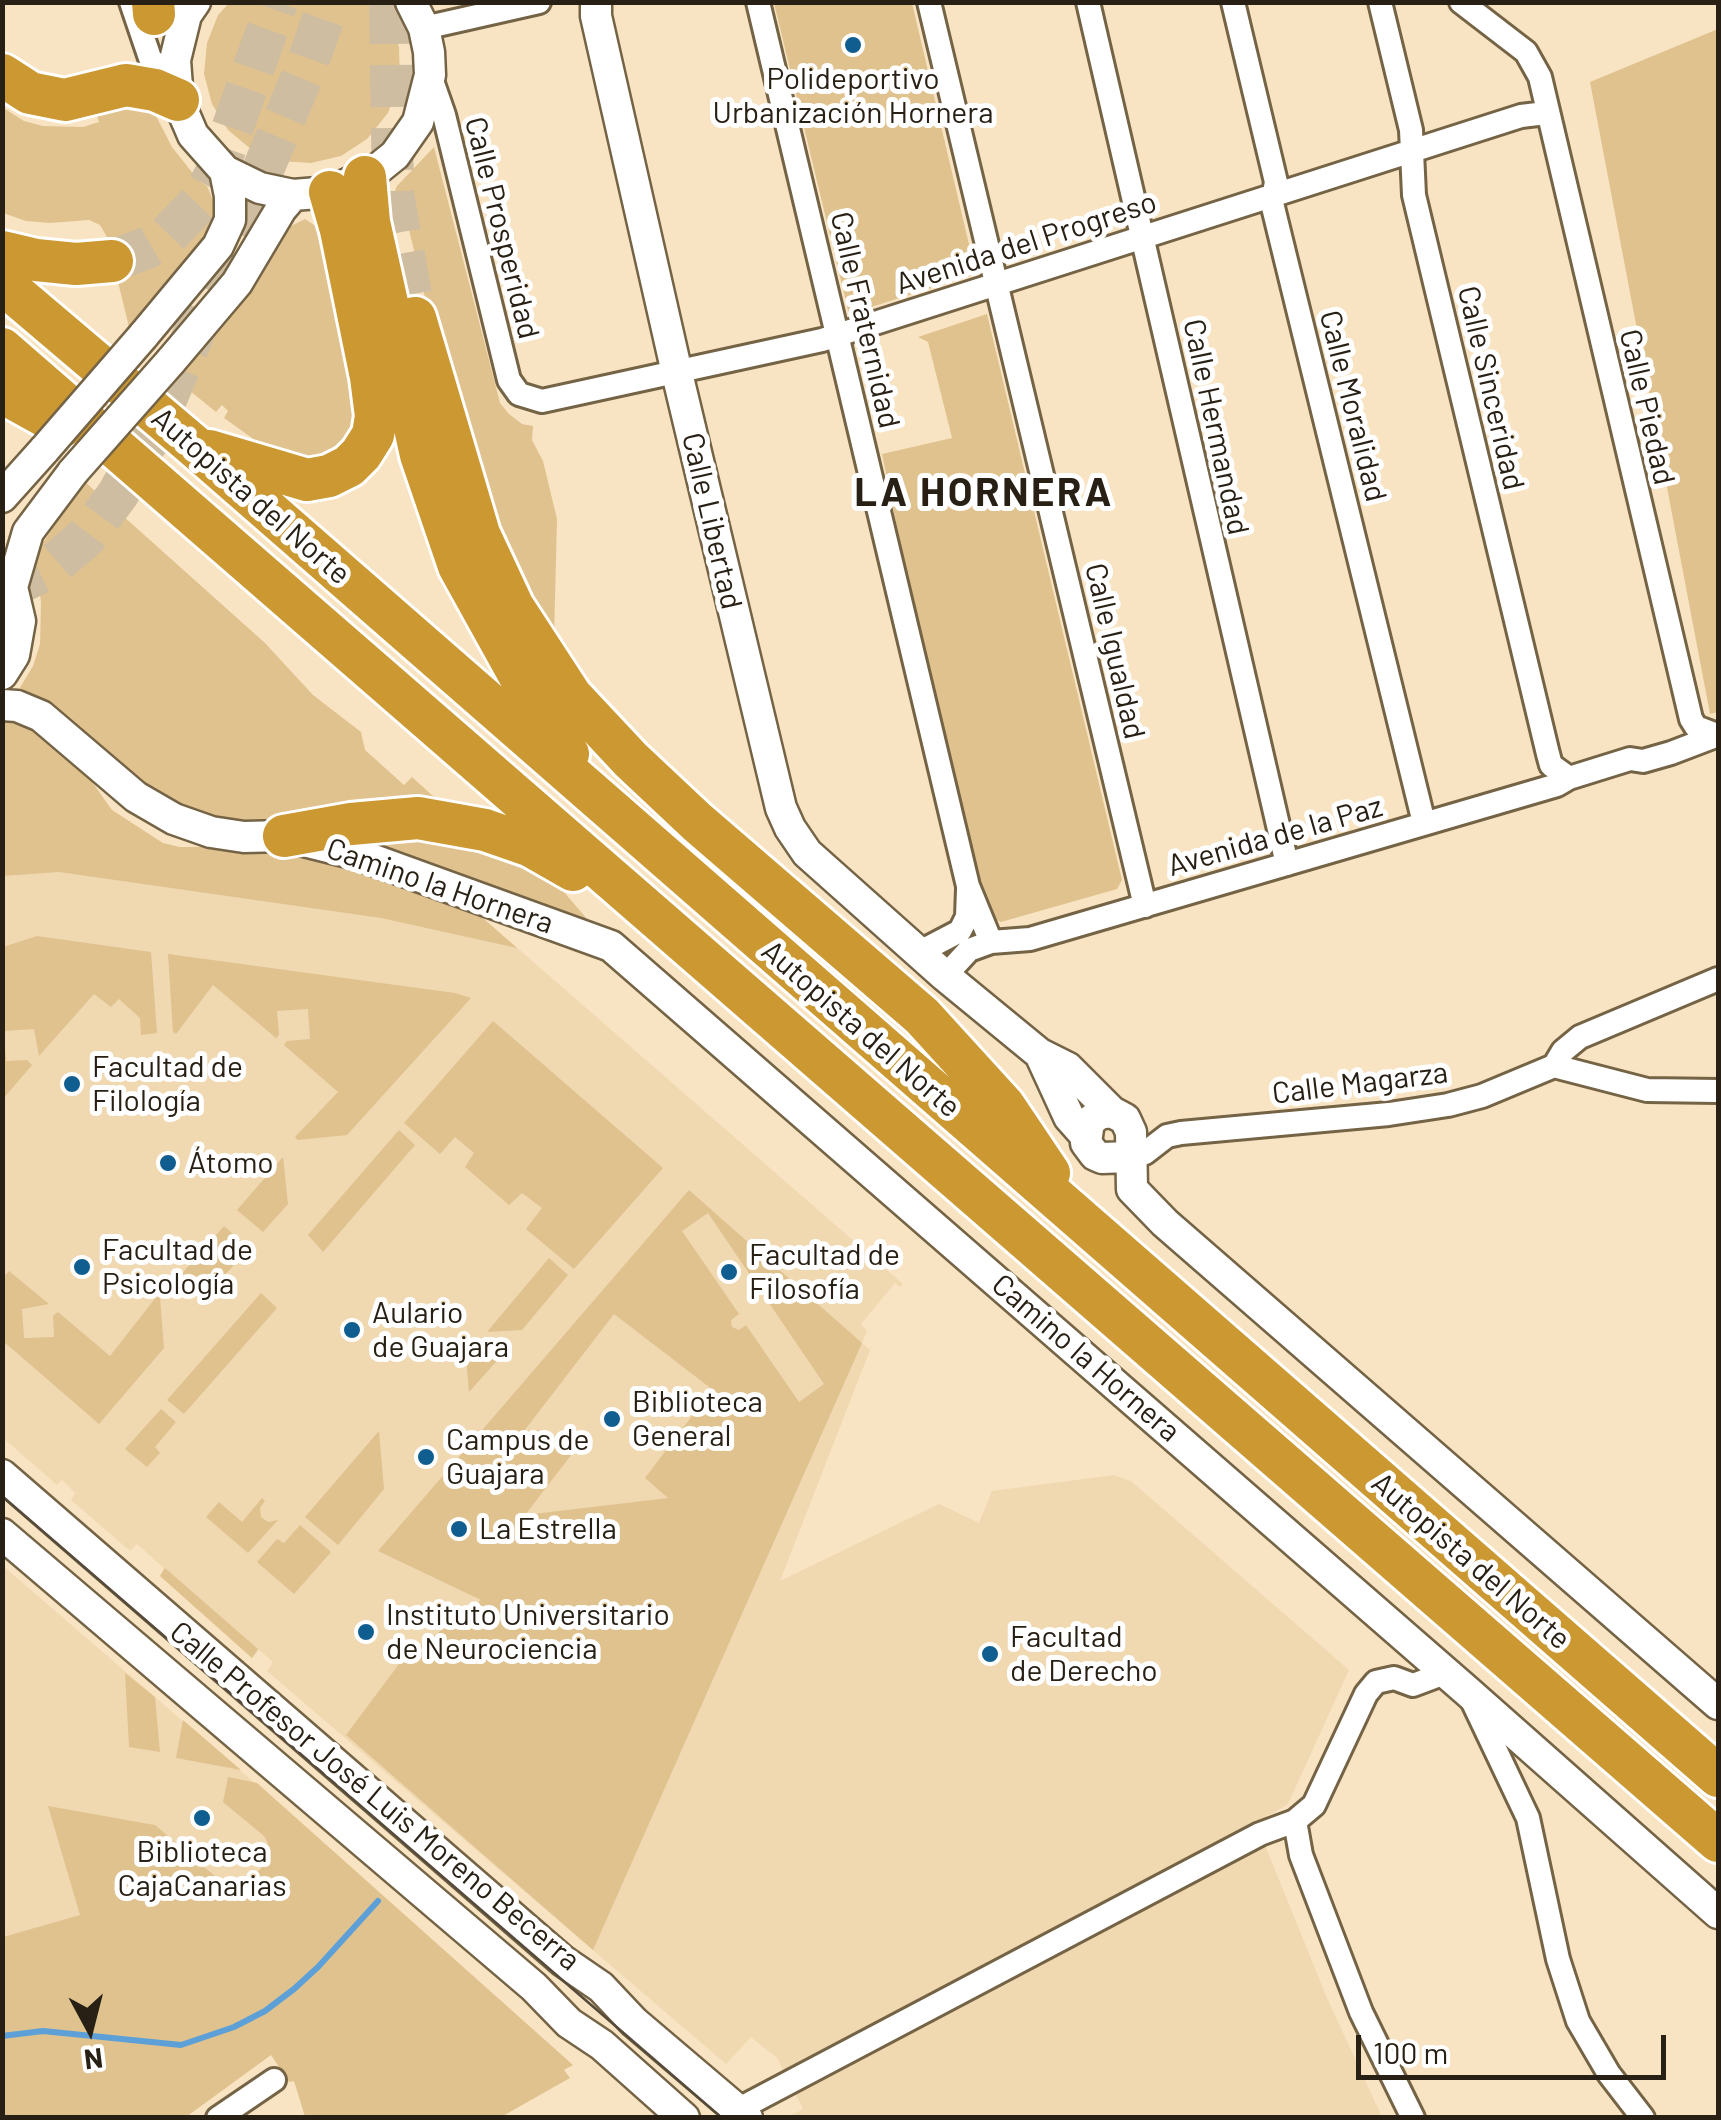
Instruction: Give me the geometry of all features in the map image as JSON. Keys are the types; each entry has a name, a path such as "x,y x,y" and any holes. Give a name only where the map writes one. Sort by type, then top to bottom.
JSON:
{"highway":[{"path":"2,74 30,93 65,100 126,85 176,93"},
{"path":"2,98 21,109 53,117 91,114"},
{"path":"194,446 307,480 349,466 373,434 376,416 372,377 329,188"},
{"path":"329,188 369,222 421,455 458,566 528,690 599,800"},
{"path":"2,252 63,263 112,261"},
{"name":"Autopista del Norte","path":"2,283 194,446 1718,1776"},
{"path":"415,318 479,534 513,608 571,696 697,822 922,1016 1004,1106 1082,1222"},
{"name":"Autopista del Norte","path":"2,349 1718,1840"},
{"path":"2,392 146,472"},
{"path":"284,836 418,818 455,824 531,846 647,912"}],"street":[{"path":"176,93 175,60 186,15 195,2"},
{"path":"2,674 14,654 20,621 7,581 28,532 73,472 237,283 280,209 394,155 418,122 430,75 419,12 540,2"},
{"name":"Calle Libertad","path":"596,2 677,373 781,808 790,828 807,852 918,952 1040,1054 1068,1068 1121,1119"},
{"name":"Calle Fraternidad","path":"758,2 968,886 991,942"},
{"name":"Calle Igualdad","path":"929,2 1145,906"},
{"name":"Calle Hermandad","path":"1088,2 1287,864"},
{"name":"Calle Moralidad","path":"1233,2 1276,182 1272,196 1424,823"},
{"name":"Calle Sinceridad","path":"1380,2 1410,130 1414,195 1548,754 1551,765 1569,778"},
{"name":"Calle Piedad","path":"1461,2 1526,52 1540,77 1690,719"},
{"path":"146,6 150,58 176,93 192,135 225,171 260,188 329,188"},
{"name":"Calle Prosperidad","path":"430,75 444,114 509,380 518,394"},
{"name":"Avenida del Progreso","path":"518,394 542,401 838,334 1522,116 1546,113"},
{"path":"2,497 218,246 230,220 225,171"},
{"name":"Camino la Hornera","path":"2,704 41,716 128,790 174,819 211,832 284,836 422,876 610,946 1456,1682 1528,1818 1558,1959 1578,2021 1609,2074 1643,2118"},
{"path":"1690,719 1696,727 1718,735"},
{"name":"Avenida de la Paz","path":"1630,760 1641,751 1678,739 1690,719"},
{"name":"Avenida de la Paz","path":"946,976 969,950 991,942 1030,939 1630,760 1643,761 1695,746 1718,735"},
{"name":"Calle Fraternidad","path":"918,952 960,931 966,916 968,886"},
{"path":"1718,980 1580,1036 1554,1066 1648,1090 1718,1091"},
{"path":"1040,1054 1068,1118 1085,1135 1095,1155 1109,1159 1129,1157"},
{"name":"Calle Magarza","path":"1121,1119 1142,1132 1168,1136 1389,1114 1448,1106 1554,1066"},
{"path":"1085,1135 1093,1117 1121,1119 1132,1189 1166,1223 1718,1704"},
{"name":"Calle Magarza","path":"1129,1157 1145,1152 1168,1136"},
{"name":"Calle Profesor José Luis Moreno Becerra","path":"2,1474 743,2113"},
{"name":"Calle Profesor José Luis Moreno Becerra","path":"2,1534 684,2118"},
{"path":"743,2113 1242,1843 1296,1821 1314,1805 1366,1694 1376,1682 1394,1678 1413,1685 1456,1682 1718,1914"},
{"path":"1296,1821 1301,1855 1361,2012 1412,2118"},
{"path":"218,2118 274,2080"}],"shaded area":[{"path":"229,3 375,3 387,15 399,47 400,81 388,113 367,139 341,156 311,163 280,161 252,150 228,130 212,104 204,74 207,43 218,15"},
{"path":"774,3 912,3 976,274 849,314"},
{"path":"1718,29 1718,712 1710,714 1590,82"},
{"path":"139,103 153,110 172,147 207,186 216,207 196,251 129,327 107,237 100,225 89,220 26,221 3,213 2,107 24,121 43,126 83,127 99,122 97,116"},
{"path":"434,147 500,403 522,424 533,426 532,440 543,461 557,519 554,639 501,560 444,378 403,204 389,205 397,186"},
{"path":"305,219 323,231 363,410 349,436 336,449 323,457 294,461 273,453 224,418 228,411 222,405 216,412 179,382 179,377 255,287 289,227"},
{"path":"987,314 1122,880 1117,889 1001,922 989,917 920,639 882,454 952,438 928,342 918,337"},
{"path":"84,481 265,643 313,695 361,732 365,750 404,785 412,777 453,814 223,823 160,800 18,691 40,644 41,602 36,567 41,546"},
{"path":"3,718 37,731 90,779 112,810 163,843 240,853 258,850 350,863 372,871 384,882 476,912 517,948 381,918 59,872 3,876"},
{"name":"Campus de Guajara","path":"2,828 156,844 476,912 903,1284 900,1287 895,1283 861,1324 867,1331 862,1343 870,1350 780,1581 939,1504 979,1523 992,1491 1114,1475 1131,1481 1349,1670 1288,1804 1256,1823 1327,1998 1382,2117 789,2117 803,2109 777,2058 751,2037 726,2064 267,1671 273,1662 259,1650 252,1658 160,1576 164,1568 137,1544 130,1551 71,1500 75,1493 62,1480 57,1485 3,1438"},
{"path":"356,834 478,841 557,884 594,927 515,895 357,844"},
{"path":"37,936 151,952 157,1033 141,1035 140,1018 119,999 111,1007 94,994 39,1056 34,1029 4,1031 6,1061 27,1060 32,1065 3,1099 3,947"},
{"path":"168,954 471,998 347,1135 298,1140 295,1137 338,1092 284,1045 287,1041 310,1039 308,1009 277,1011 276,1038 213,985 176,1034"},
{"path":"493,1021 663,1168 574,1269 526,1229 542,1208 522,1193 509,1205 465,1167 474,1153 455,1137 440,1154 404,1123"},
{"path":"399,1130 415,1145 323,1252 308,1235"},
{"path":"283,1157 288,1204 263,1232 237,1210"},
{"path":"689,1190 862,1343 593,1950 346,1735 402,1660 481,1600 378,1551","holes":["708,1213 824,1384 799,1402 746,1325 739,1330 732,1327 731,1320 739,1314 682,1231","614,1314 730,1403 698,1408 645,1478 668,1498 525,1515 572,1454 542,1430 524,1431"]},
{"path":"224,1226 249,1248 224,1276 178,1278"},
{"path":"549,1258 568,1275 522,1330 487,1332"},
{"path":"9,1271 49,1304 22,1309 24,1338 54,1337 53,1316 58,1312 110,1356 157,1296 160,1298 164,1348 99,1424 3,1341 3,1278"},
{"path":"261,1293 277,1308 184,1414 167,1400"},
{"path":"512,1344 469,1392 465,1347"},
{"path":"161,1409 176,1422 155,1447 160,1453 147,1467 125,1449"},
{"path":"379,1431 384,1489 338,1545 305,1517"},
{"path":"262,1498 265,1501 260,1508 261,1517 268,1522 278,1520 248,1553 206,1517 219,1502 242,1522"},
{"path":"300,1525 331,1552 294,1594 257,1562 277,1539 284,1543"},
{"path":"3,1566 300,1822 246,1883 223,1883 154,1825 49,1807 81,1916 3,1937"},
{"path":"165,1568 258,1649 252,1658 160,1576"},
{"path":"125,1673 155,1697 160,1752 129,1747"},
{"path":"183,1720 241,1770 176,1758"},
{"path":"228,1777 257,1783 573,2065 564,2070 570,2078 501,2117 305,2117 294,2081 289,2082 271,2055 186,2117 3,2117 3,1937 80,1915 48,1806 155,1825 223,1883 246,1883 265,1864 264,1847 268,1843 223,1802"}],"waterway":[{"path":"2,2036 43,2031 181,2045 234,2027 265,2011 294,1989 378,1901"}],"tunnel":[{"path":"112,261 166,237 201,201 218,169 277,2"},
{"path":"2,591 50,568 86,537 118,494 151,435 305,70 329,2"},
{"path":"390,2 393,194 415,318"}],"tram line":[{"path":"2,1496 722,2118"}],"place":[{"name":"Polideportivo Urbanización Hornera","path":"853,45"},
{"name":"Facultad de Filología","path":"72,1084"},
{"name":"Átomo","path":"168,1163"},
{"name":"Facultad de Psicología","path":"82,1267"},
{"name":"Facultad de Filosofía","path":"729,1272"},
{"name":"Aulario de Guajara","path":"352,1330"},
{"name":"Biblioteca General","path":"612,1419"},
{"name":"Campus de Guajara","path":"426,1457"},
{"name":"La Estrella","path":"459,1529"},
{"name":"Instituto Universitario de Neurociencia","path":"366,1632"},
{"name":"Facultad de Derecho","path":"990,1654"},
{"name":"Biblioteca CajaCanarias","path":"202,1818"}],"district":[{"name":"LA HORNERA","path":"984,493"}]}
